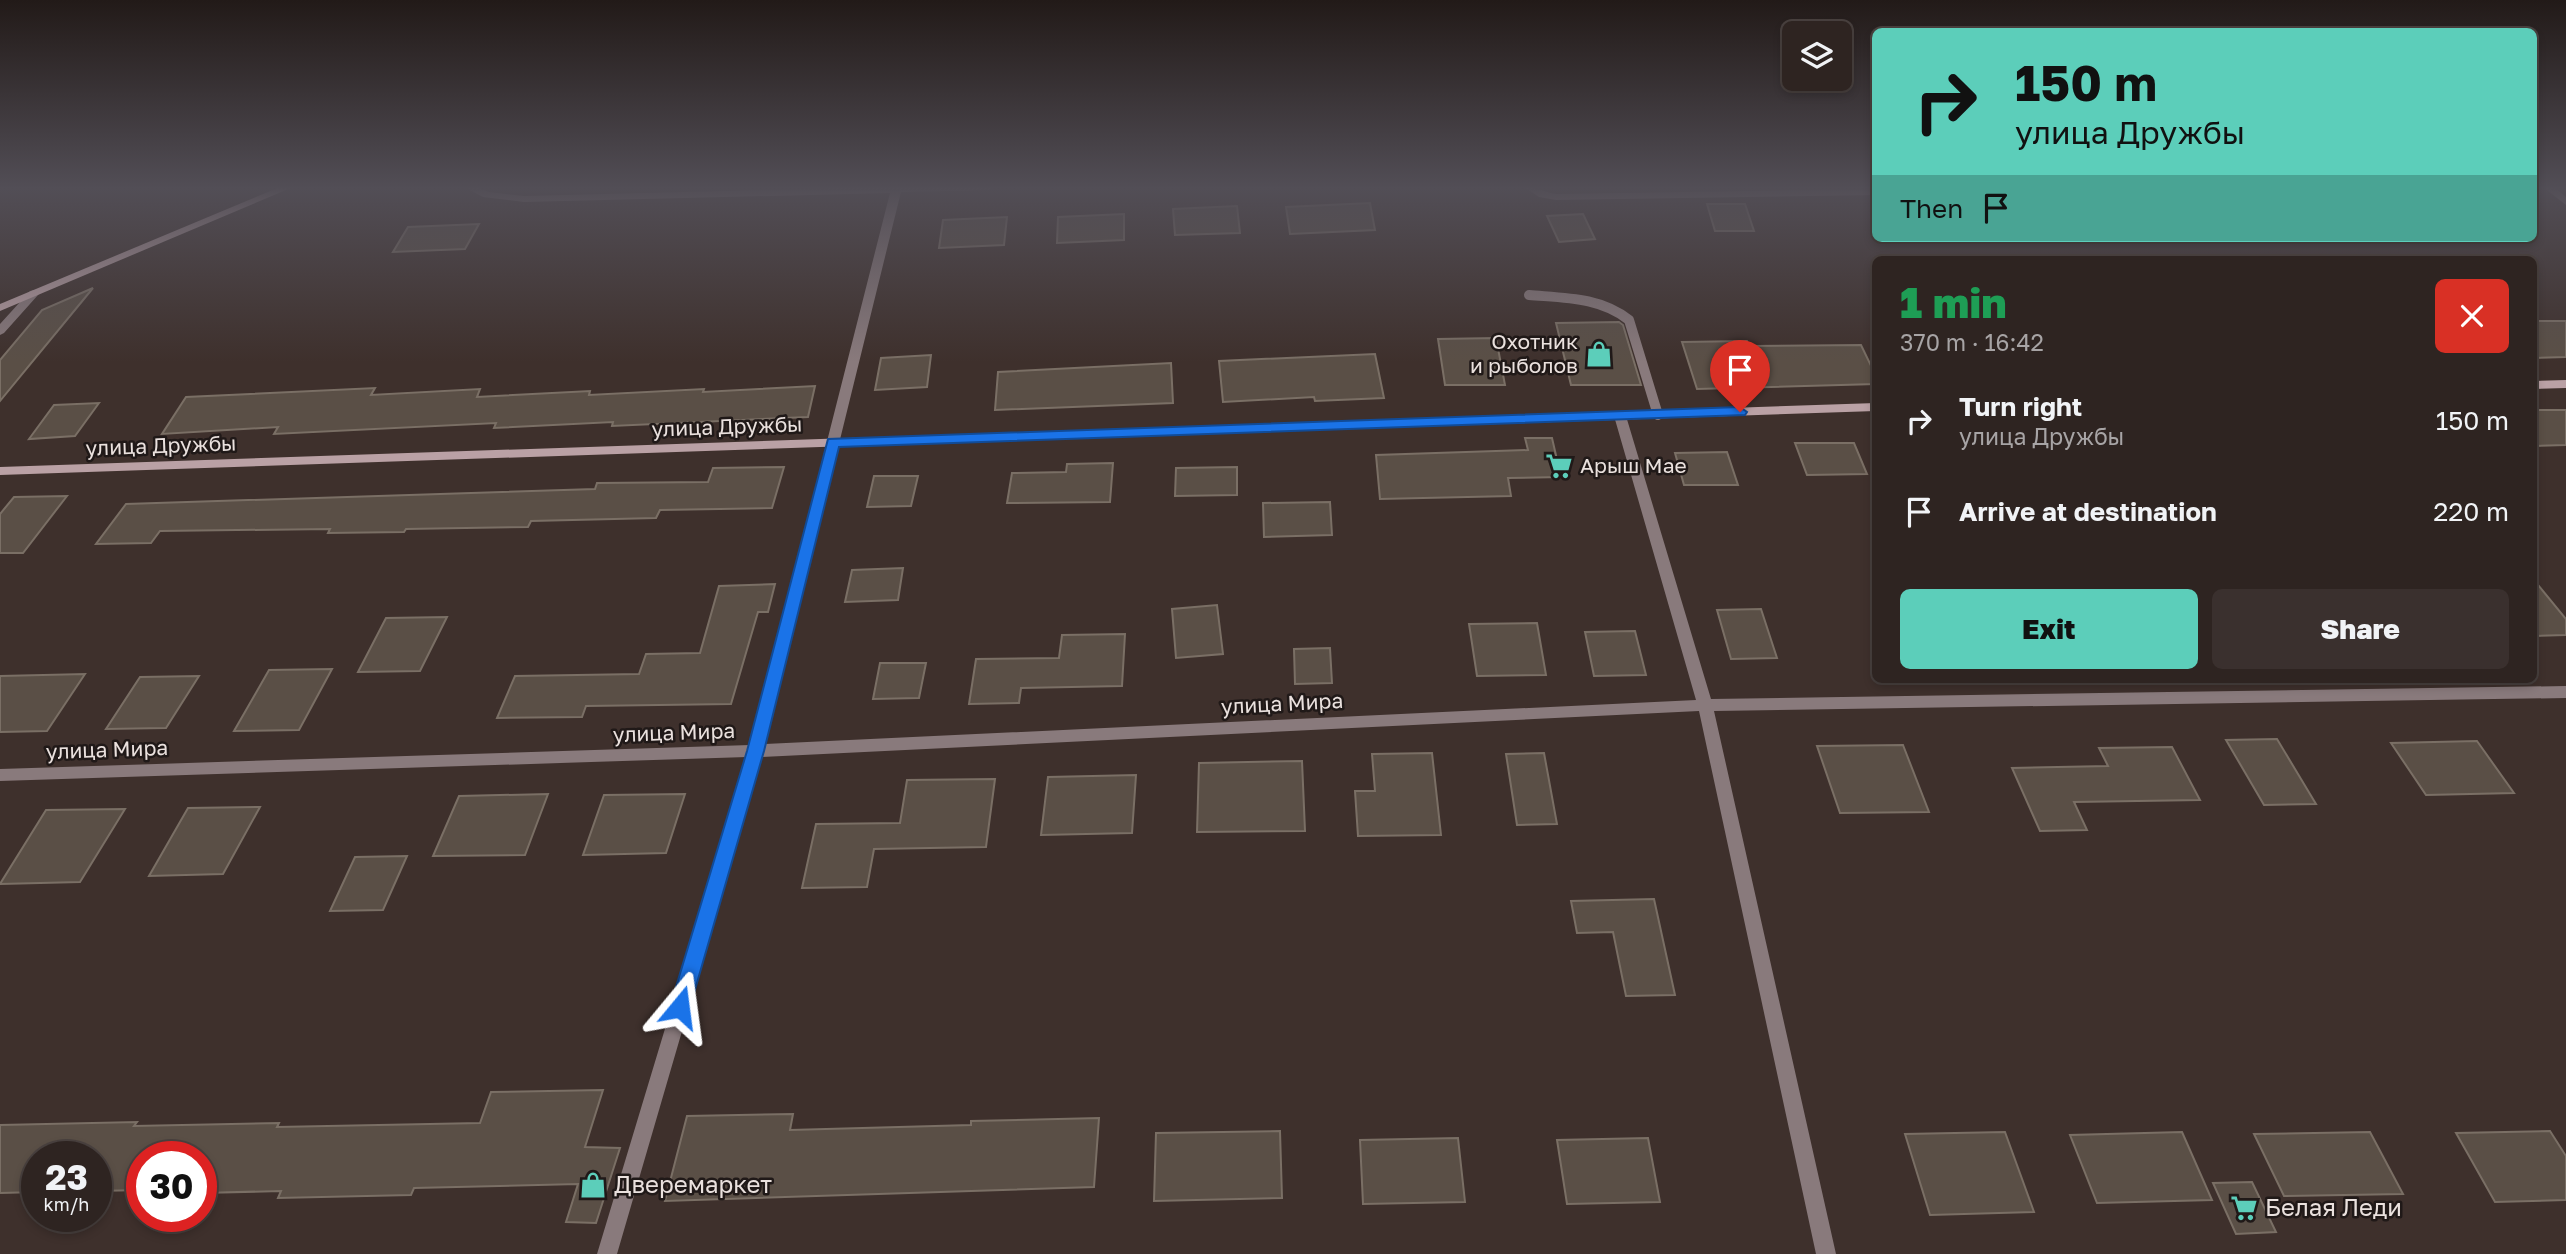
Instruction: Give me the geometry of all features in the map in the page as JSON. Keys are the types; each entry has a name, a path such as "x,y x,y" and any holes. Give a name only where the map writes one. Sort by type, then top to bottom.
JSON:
{"street":[{"path":"0,308 148,246"},
{"path":"607,1254 755,751 883,246"},
{"path":"0,331 34,293"},
{"path":"2537,385 2566,384"},
{"name":"улица Дружбы","path":"0,471 1872,407"},
{"path":"1620,416 1705,705 1826,1254"},
{"name":"улица Мира","path":"0,775 755,751 1705,705 2566,692"}],"lane":[{"path":"1529,295 1603,304 1622,313 1629,320 1658,415"}],"building":[{"path":"397,246 467,246 465,249 393,252"},
{"path":"939,246 993,246 939,248"},
{"path":"93,288 0,401 0,360 42,310"},
{"path":"2537,321 2566,321 2566,357 2537,358"},
{"name":"Охотник и рыболов","path":"1619,322 1623,325 1641,385 1571,385 1556,323"},
{"path":"1496,338 1505,385 1445,385 1438,339"},
{"path":"1747,341 1749,346 1861,345 1872,368 1872,384 1697,389 1682,342"},
{"path":"1375,354 1384,398 1315,401 1314,397 1223,402 1219,361"},
{"path":"931,355 927,387 875,390 881,358"},
{"path":"1171,363 1173,403 995,410 998,372"},
{"path":"815,386 808,417 612,426 613,422 494,428 496,423 274,434 278,427 162,434 186,397 375,388 371,395 480,389 477,397 590,391 589,395 704,389 703,392"},
{"path":"99,403 75,436 29,439 54,405"},
{"path":"2537,410 2566,410 2566,445 2537,446"},
{"path":"1525,438 1552,438 1561,477 1508,478 1511,496 1380,499 1376,455 1528,450"},
{"path":"1795,443 1854,443 1867,474 1807,475"},
{"path":"1727,452 1738,485 1684,485 1675,453"},
{"path":"1113,463 1110,502 1007,503 1012,473 1066,472 1067,464"},
{"path":"784,467 772,508 660,510 656,518 531,521 528,527 406,529 404,532 328,533 330,529 160,531 151,543 96,544 126,504 595,489 597,483 708,482 713,468"},
{"path":"1237,467 1237,495 1175,496 1176,468"},
{"path":"874,476 918,476 911,506 867,507"},
{"path":"67,496 23,553 0,553 0,514 14,497"},
{"path":"1330,502 1332,535 1264,537 1263,503"},
{"path":"903,568 898,600 845,602 852,570"},
{"path":"775,584 768,612 758,612 731,704 586,706 582,717 497,718 515,676 639,674 646,654 700,653 719,586"},
{"path":"2537,584 2566,619 2566,635 2537,636"},
{"path":"1217,605 1223,654 1176,658 1172,609"},
{"path":"1761,609 1777,658 1731,659 1717,610"},
{"path":"447,617 420,671 358,672 386,618"},
{"path":"1537,623 1546,675 1477,676 1469,624"},
{"path":"1635,631 1646,675 1594,676 1585,632"},
{"path":"1125,634 1122,686 1021,688 1019,703 969,704 976,659 1059,658 1062,635"},
{"path":"1330,648 1332,683 1295,684 1294,649"},
{"path":"880,663 926,663 919,698 873,699"},
{"path":"332,669 299,730 234,731 269,670"},
{"path":"85,674 47,731 0,732 0,676"},
{"path":"199,676 166,728 106,729 140,677"},
{"path":"2277,739 2316,804 2264,805 2226,740"},
{"path":"2477,741 2514,793 2426,795 2391,743"},
{"path":"1903,745 1929,812 1840,813 1817,746"},
{"path":"2172,747 2200,800 2074,802 2087,830 2040,831 2012,768 2108,766 2099,748"},
{"path":"1432,753 1441,835 1358,836 1355,791 1375,791 1372,754"},
{"path":"1544,753 1557,824 1517,825 1506,754"},
{"path":"1302,761 1305,831 1197,832 1199,763"},
{"path":"1136,775 1132,833 1041,835 1048,777"},
{"path":"995,779 986,847 874,849 867,887 802,888 816,824 900,823 907,780"},
{"path":"548,794 525,855 433,856 459,796"},
{"path":"685,794 666,853 583,855 604,795"},
{"path":"260,807 223,874 149,876 188,808"},
{"path":"125,809 80,882 0,884 46,810"},
{"path":"407,856 383,910 330,911 355,857"},
{"path":"1654,899 1675,995 1626,996 1613,932 1577,933 1571,901"},
{"path":"603,1090 585,1147 620,1148 596,1223 566,1222 578,1184 414,1188 411,1195 278,1198 281,1191 217,1193 217,1141 126,1141 126,1190 112,1191 112,1141 21,1141 21,1192 0,1193 0,1125 279,1123 277,1127 480,1123 491,1092"},
{"path":"793,1114 790,1130 1099,1118 1094,1187 665,1201 687,1116"},
{"path":"1280,1131 1282,1198 1154,1201 1156,1133"},
{"path":"2550,1131 2566,1156 2566,1200 2495,1202 2456,1133"},
{"path":"2005,1132 2034,1212 1930,1215 1905,1134"},
{"path":"2182,1132 2212,1200 2097,1203 2070,1135"},
{"path":"2370,1132 2403,1194 2284,1196 2254,1134"},
{"path":"1458,1138 1465,1202 1363,1204 1360,1140"},
{"path":"1648,1138 1660,1202 1567,1204 1557,1140"},
{"name":"Белая Леди","path":"2252,1182 2276,1232 2236,1234 2213,1183"}],"place":[{"name":"Охотник и рыболов","path":"1599,354"},
{"name":"Арыш Мае","path":"1559,466"},
{"name":"Дверемаркет","path":"593,1185"},
{"name":"Белая Леди","path":"2244,1208"}],"route":[{"path":"680,1007 755,751 833,443 1740,412"}]}
